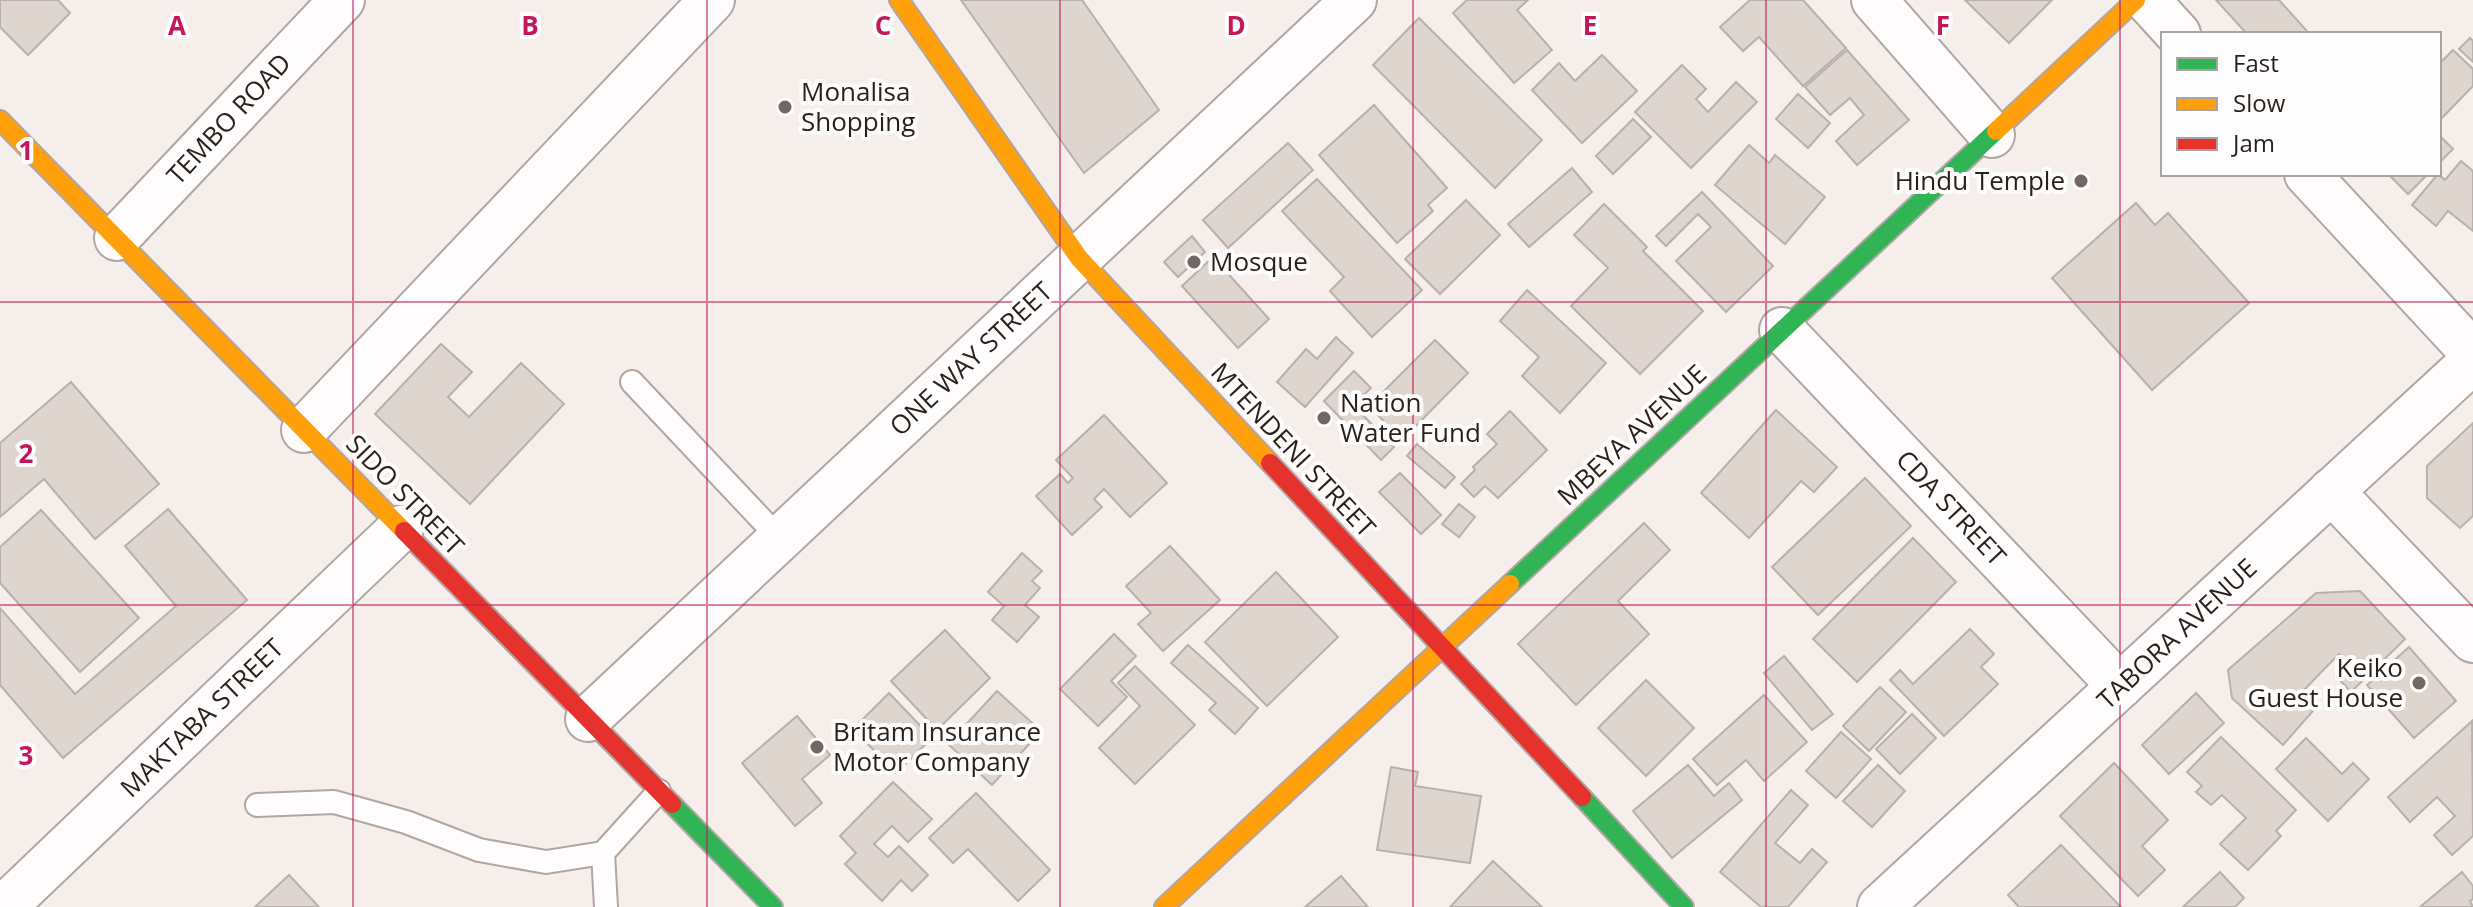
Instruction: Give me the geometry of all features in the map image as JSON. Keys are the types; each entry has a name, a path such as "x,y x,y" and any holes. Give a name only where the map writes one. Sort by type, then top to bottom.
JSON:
{"street":[{"path":"304,430 712,0"},
{"name":"MTENDENI STREET","path":"899,0 1079,258 1684,907"},
{"name":"ONE WAY STREET","path":"588,719 1354,0"},
{"path":"1874,0 1992,135"},
{"name":"MBEYA AVENUE","path":"1164,907 2136,0"},
{"path":"2147,0 2176,32"},
{"name":"TEMBO ROAD","path":"117,238 329,4"},
{"name":"SIDO STREET","path":"0,120 773,907"},
{"path":"2309,176 2473,353"},
{"name":"CDA STREET","path":"1782,330 2120,686"},
{"name":"TABORA AVENUE","path":"1880,907 2473,361"},
{"path":"2331,491 2473,640"},
{"name":"MAKTABA STREET","path":"4,907 401,528"}],"lane":[{"path":"632,382 780,539"},
{"path":"257,805 334,802 406,822 479,850 546,862 603,853 659,791"},
{"path":"603,853 606,907"}],"building":[{"path":"0,0 58,0 70,13 28,55 0,27"},
{"path":"961,0 1082,0 1159,110 1084,173"},
{"path":"1467,0 1528,0 1517,10 1552,50 1514,83 1453,13"},
{"path":"1750,0 1803,0 1846,48 1803,86 1759,37 1743,51 1720,27"},
{"path":"1965,0 2052,0 2009,43"},
{"path":"2216,0 2279,0 2307,31 2306,32 2245,32"},
{"path":"1419,18 1542,140 1495,188 1373,65"},
{"path":"2470,38 2473,41 2473,62 2459,49"},
{"path":"1847,50 1909,120 1857,165 1836,141 1864,115 1850,98 1830,115 1805,87"},
{"path":"2453,50 2473,69 2473,86 2441,119 2441,62"},
{"path":"1602,55 1637,91 1582,143 1532,90 1559,63 1575,81"},
{"path":"1682,65 1706,89 1696,99 1708,112 1736,82 1757,102 1691,168 1635,112"},
{"path":"1798,94 1830,123 1808,148 1776,119"},
{"path":"1374,105 1447,188 1428,205 1433,211 1397,243 1319,155"},
{"path":"1633,119 1651,137 1613,174 1596,156"},
{"path":"2441,137 2453,149 2441,161"},
{"path":"1288,143 1313,170 1228,248 1203,220"},
{"path":"1749,145 1769,163 1775,155 1825,197 1785,244 1715,185"},
{"path":"2461,161 2473,171 2473,231 2448,211 2436,226 2412,205 2436,176 2445,180"},
{"path":"1572,168 1592,192 1529,247 1508,224"},
{"path":"2390,176 2426,176 2408,194"},
{"path":"1317,179 1422,290 1372,337 1330,291 1344,277 1282,211"},
{"path":"1702,192 1773,266 1726,312 1676,261 1711,227 1698,214 1666,246 1656,236"},
{"path":"1466,200 1500,235 1440,294 1405,259"},
{"path":"2136,203 2155,225 2168,213 2249,303 2152,390 2052,278"},
{"path":"1604,204 1647,247 1643,251 1703,311 1640,374 1571,306 1608,268 1574,235"},
{"path":"1192,236 1205,252 1178,277 1164,262"},
{"path":"1213,257 1269,319 1238,348 1182,286"},
{"path":"1527,290 1606,363 1560,413 1522,376 1539,357 1500,321"},
{"path":"1336,337 1353,353 1305,407 1277,382 1306,349 1317,359"},
{"path":"1435,340 1468,373 1402,440 1369,406"},
{"path":"441,344 472,372 448,397 469,417 521,363 564,404 470,504 375,414"},
{"path":"1354,371 1371,388 1353,405 1394,447 1381,460 1324,401"},
{"path":"71,382 159,484 95,539 44,479 0,517 0,443"},
{"path":"1776,410 1837,467 1814,492 1801,481 1749,538 1701,493"},
{"path":"1510,411 1547,450 1498,498 1485,486 1474,497 1461,484 1475,470 1473,467 1497,444 1487,434"},
{"path":"1104,415 1167,483 1130,517 1104,489 1094,499 1102,507 1072,535 1036,496 1060,474 1068,483 1073,478 1056,460"},
{"path":"2473,423 2473,516 2460,528 2427,498 2427,466"},
{"path":"1417,444 1455,477 1445,488 1407,456"},
{"path":"1400,473 1441,515 1421,534 1379,492"},
{"path":"1865,478 1911,526 1818,615 1772,567"},
{"path":"1459,504 1475,517 1459,537 1442,524"},
{"path":"168,509 247,600 63,758 0,685 0,608 75,694 176,606 125,546"},
{"path":"41,510 139,618 80,672 0,583 0,547"},
{"path":"1644,523 1670,550 1618,601 1649,634 1576,705 1518,644"},
{"path":"1913,538 1956,582 1857,682 1813,639"},
{"path":"1170,546 1220,600 1163,651 1138,624 1151,613 1126,586"},
{"path":"1022,553 1042,571 1032,581 1040,588 1025,605 1039,617 1017,642 992,620 1004,606 988,592"},
{"path":"1276,572 1338,637 1267,706 1205,642"},
{"path":"2360,591 2405,639 2351,692 2336,676 2348,663 2339,654 2299,695 2313,711 2283,745 2232,698 2228,670 2316,593"},
{"path":"1970,629 1994,654 1981,667 1998,684 1944,736 1890,680 1900,670 1913,684"},
{"path":"945,630 990,678 937,730 891,681"},
{"path":"1114,634 1136,656 1111,681 1127,697 1098,726 1060,689"},
{"path":"1188,645 1258,708 1235,734 1209,710 1216,703 1171,663"},
{"path":"2409,647 2456,701 2414,738 2367,685"},
{"path":"1784,656 1833,714 1812,730 1764,673"},
{"path":"1135,666 1195,725 1135,784 1099,748 1140,706 1118,683"},
{"path":"1646,680 1694,728 1646,776 1598,728"},
{"path":"1880,687 1906,712 1869,751 1843,726"},
{"path":"997,691 1041,731 992,785 948,744"},
{"path":"889,693 932,738 896,773 853,729"},
{"path":"2196,693 2224,723 2169,774 2142,745"},
{"path":"1764,695 1807,742 1764,781 1746,760 1717,785 1693,759"},
{"path":"1912,714 1936,738 1900,774 1876,749"},
{"path":"797,716 830,755 802,779 822,803 795,826 742,763"},
{"path":"2472,721 2473,836 2452,855 2434,835 2455,816 2437,797 2410,822 2388,797"},
{"path":"1841,732 1871,759 1836,798 1806,771"},
{"path":"2221,737 2296,810 2276,831 2281,836 2248,870 2220,844 2246,818 2222,795 2211,805 2196,792 2202,786 2187,772"},
{"path":"2306,738 2342,774 2353,763 2369,779 2328,821 2276,769"},
{"path":"2114,763 2168,820 2142,846 2165,870 2138,896 2060,816"},
{"path":"1688,765 1714,796 1729,783 1742,800 1672,858 1633,811"},
{"path":"1878,765 1905,791 1872,827 1843,801"},
{"path":"1391,767 1418,772 1415,786 1481,796 1470,863 1377,850"},
{"path":"893,782 932,819 908,842 892,826 874,844 888,857 899,846 928,875 912,891 901,880 882,901 845,864 856,853 840,836"},
{"path":"1791,790 1808,805 1775,843 1800,863 1812,849 1827,862 1788,907 1761,907 1720,872"},
{"path":"976,793 1050,870 1018,901 968,849 953,863 929,838"},
{"path":"2061,845 2121,907 2019,907 2008,895"},
{"path":"1493,861 1542,907 1450,907"},
{"path":"2220,872 2244,898 2235,907 2183,907"},
{"path":"2462,872 2473,886 2473,899 2470,901 2473,907 2420,907"},
{"path":"289,875 319,907 255,907"},
{"path":"1341,876 1368,907 1305,907"}],"traffic: fast":[{"path":"1510,584 1996,131"},
{"path":"1582,797 1684,907"},
{"path":"672,804 773,907"}],"traffic: slow":[{"path":"899,0 1079,258 1270,463"},
{"path":"1996,131 2136,0"},
{"path":"0,120 404,531"},
{"path":"1164,907 1510,584"}],"traffic: jam":[{"path":"1270,463 1582,797"},
{"path":"404,531 672,804"}],"place":[{"name":"Monalisa Shopping","path":"785,107"},
{"name":"Hindu Temple","path":"2081,181"},
{"name":"Mosque","path":"1194,262"},
{"name":"Nation Water Fund","path":"1324,418"},
{"name":"Keiko Guest House","path":"2419,683"},
{"name":"Britam Insurance Motor Company","path":"817,747"}]}
